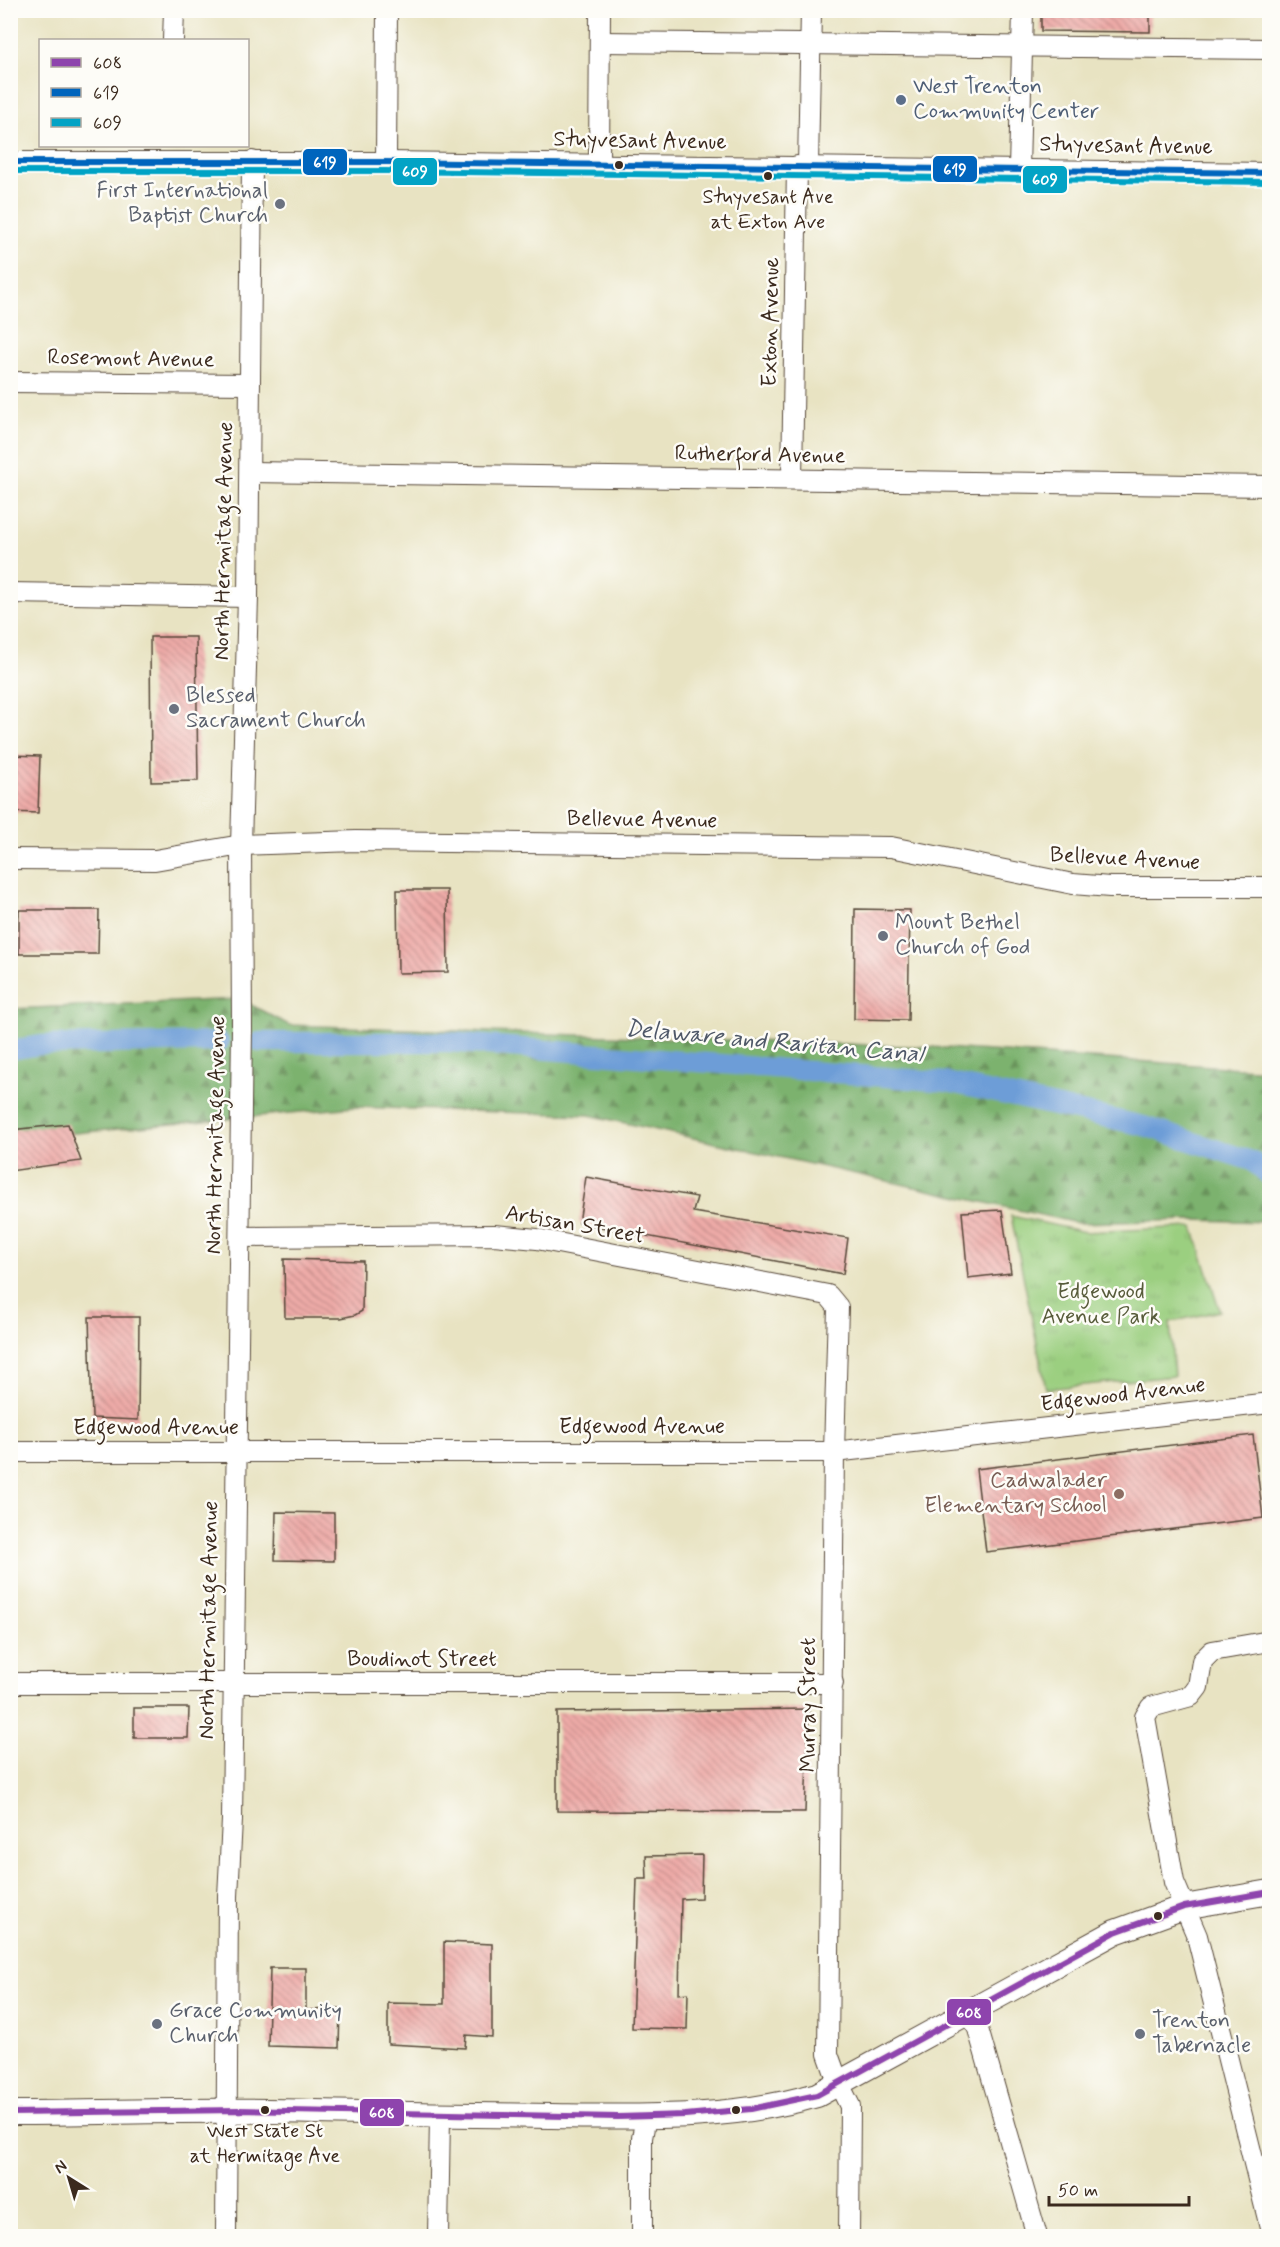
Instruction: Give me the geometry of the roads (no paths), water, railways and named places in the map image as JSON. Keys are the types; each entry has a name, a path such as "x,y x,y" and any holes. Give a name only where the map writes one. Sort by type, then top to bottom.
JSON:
{"street":[{"path":"173,39 174,10"},
{"path":"386,162 387,10"},
{"path":"599,165 600,10"},
{"name":"Exton Avenue","path":"792,479 803,166 812,10"},
{"path":"1020,168 1023,10"},
{"path":"600,42 1269,49"},
{"name":"Stuyvesant Avenue","path":"10,162 175,153 252,161 1020,168 1269,173"},
{"name":"North Hermitage Avenue","path":"226,2236 240,1237 241,844 248,597 252,161"},
{"name":"Rosemont Avenue","path":"10,382 250,384"},
{"name":"Rutherford Avenue","path":"250,472 1269,486"},
{"path":"10,593 248,597"},
{"name":"Bellevue Avenue","path":"10,859 155,860 241,844 356,840 891,847 1073,884 1110,887 1269,887"},
{"name":"Artisan Street","path":"240,1237 494,1235 537,1239 828,1295 838,1307 837,1326"},
{"name":"Murray Street","path":"837,1326 828,2054 849,2106 849,2236"},
{"name":"Edgewood Avenue","path":"10,1452 377,1450 834,1452 1269,1403"},
{"path":"1269,1641 1206,1654 1202,1661 1198,1688 1191,1696 1151,1707 1145,1717 1174,1882 1197,1936 1269,2227"},
{"name":"Boudinot Street","path":"10,1683 832,1683"},
{"path":"10,2113 226,2109 440,2116 646,2117 738,2112 779,2106 817,2095 968,2010 1115,1932 1184,1907 1269,1892"},
{"path":"968,2010 978,2029 1037,2236"},
{"path":"438,2236 440,2116"},
{"path":"642,2236 642,2138 646,2117"}],"waterway":[{"name":"Delaware and Raritan Canal","path":"10,1050 41,1045 219,1042"},
{"name":"Delaware and Raritan Canal","path":"259,1042 448,1042 947,1082 1144,1126 1252,1161 1270,1176"}],"place":[{"name":"West Trenton Community Center","path":"901,100"},
{"name":"Stuyvesant Ave at Exton Ave","path":"768,176"},
{"name":"First International Baptist Church","path":"280,204"},
{"name":"Blessed Sacrament Church","path":"174,709"},
{"name":"Mount Bethel Church of God","path":"883,936"},
{"name":"Cadwalader Elementary School","path":"1119,1494"},
{"name":"Grace Community Church","path":"157,2024"},
{"name":"Trenton Tabernacle","path":"1140,2034"},
{"name":"West State St at Hermitage Ave","path":"265,2110"}],"park label":[{"name":"Edgewood Avenue Park","path":"1101,1304"}]}
